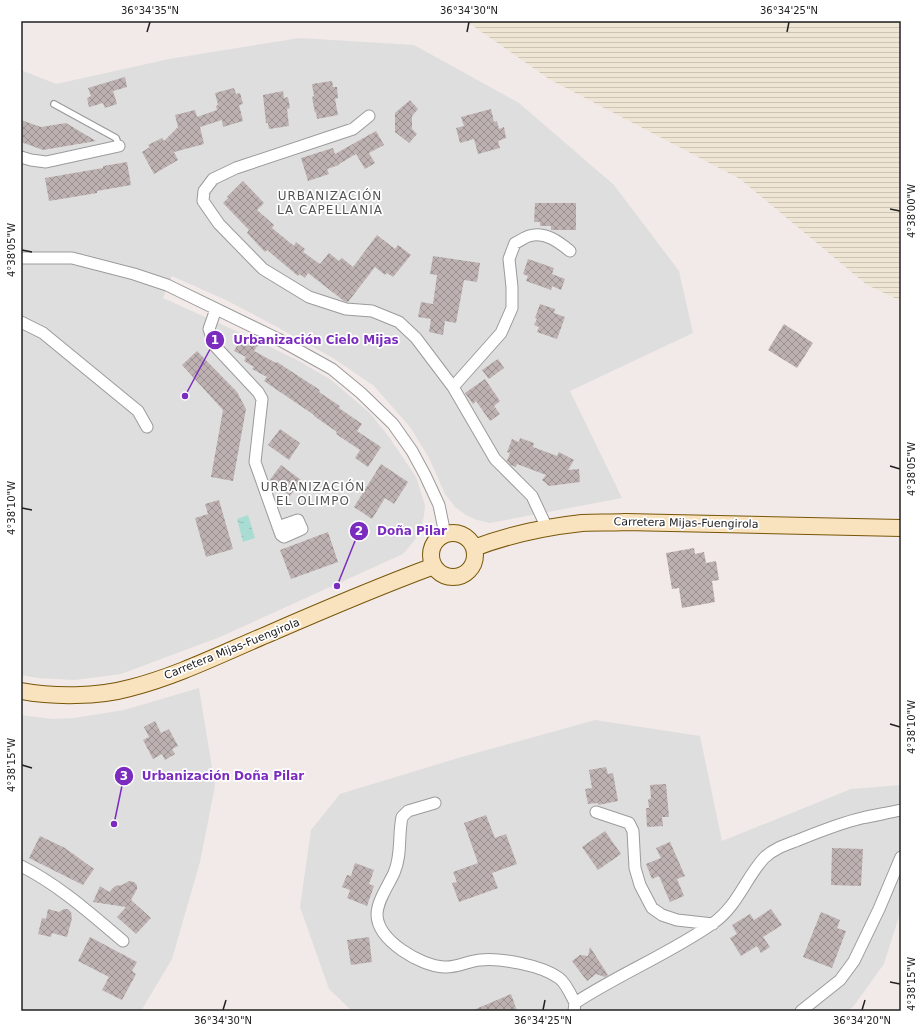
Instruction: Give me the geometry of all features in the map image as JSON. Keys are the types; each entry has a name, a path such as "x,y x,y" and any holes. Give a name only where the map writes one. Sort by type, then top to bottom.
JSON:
{"main road":[{"name":"Carretera Mijas-Fuengirola","path":"474,548 499,538 582,523 625,522 901,528"},
{"path":"445,534 459,534 466,537 474,548 474,562 465,573 459,576 452,577 445,575 434,566 432,551 434,544 445,534"},
{"name":"Carretera Mijas-Fuengirola","path":"21,691 57,695 93,694 129,689 184,670 434,566"}],"street":[{"path":"370,116 353,129 236,168 213,179 204,191 203,201 219,224 263,269 308,298 346,309 372,311 399,322 416,338 453,387 495,460 532,496 548,528"},
{"path":"21,157 46,162 119,146"},
{"path":"453,387 501,333 512,308 512,286 508,259 515,243 530,235 545,236 558,241 570,251"},
{"path":"21,258 72,258 134,274 167,285 278,339 332,369 366,398 393,424 412,451 439,505 445,534"},
{"path":"216,309 209,329 215,346 258,392 262,399 254,462 278,527"},
{"path":"21,322 43,333 138,411 147,427"},
{"path":"435,803 408,811 402,817 399,858 379,904 377,915 379,925 384,934 391,942 419,960 435,966 446,968 478,960 496,959 547,971 560,978 568,988 574,1007 596,989 687,940 713,924 738,897 754,870 765,857 775,850 820,831 862,818 901,810"},
{"path":"596,812 629,823 633,831 635,868 640,885 652,908 662,915 677,920 713,924"},
{"path":"801,1011 840,980 854,961 879,909 901,857"},
{"path":"21,866 63,892 123,941"}],"lane":[{"path":"54,104 116,138 119,146"}],"shaded area":[{"path":"466,21 901,21 901,301 867,285 740,179 549,79"},
{"path":"300,38 414,45 519,103 614,185 679,271 693,333 570,391 622,498 490,523 477,520 466,515 455,507 445,494 429,458 410,427 374,386 333,358 277,327 228,301 172,276 163,298 299,361 330,379 370,413 389,437 416,477 425,505 420,530 414,541 403,554 220,637 121,674 75,680 37,678 21,675 21,70 56,84 169,59"},
{"path":"199,688 215,786 200,862 172,959 141,1011 21,1011 21,715 52,719 74,718 124,710"},
{"path":"595,720 700,736 722,841 851,789 901,785 901,910 884,964 853,1007 847,1011 352,1011 329,989 300,907 311,830 340,794 458,758"}],"water":[{"path":"248,515 255,538 243,542 237,519"}],"building":[{"path":"125,77 127,87 113,91 117,104 105,108 103,103 89,107 87,98 91,96 88,88"},
{"path":"332,81 333,87 337,87 338,98 335,99 338,115 317,119 312,97 314,96 312,84"},
{"path":"234,88 236,94 240,93 243,104 239,105 243,121 223,127 222,120 200,127 204,144 174,152 178,160 154,174 142,152 150,147 148,145 162,138 164,141 178,127 175,115 195,110 197,117 217,110 216,106 218,105 215,93"},
{"path":"283,91 284,98 288,97 290,108 287,109 289,126 269,129 268,123 266,123 263,95"},
{"path":"410,100 418,109 412,116 412,129 417,134 409,143 395,132 395,113"},
{"path":"491,109 494,122 497,121 499,129 504,127 506,138 498,141 500,148 478,154 474,139 460,143 456,128 464,126 461,117"},
{"path":"21,120 41,127 66,123 96,141 43,150 21,142"},
{"path":"376,131 384,145 369,153 375,163 365,169 356,154 339,165 327,169 329,174 308,181 301,158 333,148 335,154"},
{"path":"127,162 131,185 97,191 97,193 49,201 45,178 103,168 103,166"},
{"path":"243,181 264,203 257,210 274,225 272,228 294,246 296,242 305,249 303,252 320,264 329,253 339,261 342,258 353,267 377,235 395,249 398,245 411,255 393,277 387,273 385,275 375,267 348,302 344,301 308,273 305,278 299,274 298,276 267,250 265,252 247,233 249,230 223,203"},
{"path":"535,203 576,203 576,230 551,230 551,226 540,226 540,222 534,222"},
{"path":"433,256 480,263 477,282 464,280 456,323 445,321 443,335 429,332 431,319 418,317 421,302 433,304 437,275 430,274"},
{"path":"528,259 554,268 552,274 565,279 561,290 552,286 551,290 526,281 528,276 523,274"},
{"path":"540,304 555,309 554,313 565,317 557,339 537,332 539,327 534,325 537,319 535,318"},
{"path":"784,324 813,343 797,368 768,350"},
{"path":"243,336 258,345 254,351 276,363 277,362 320,390 319,392 340,406 339,408 362,424 357,431 381,447 368,467 355,458 360,450 336,434 337,432 314,415 264,381 267,377 252,369 254,367 244,361 246,357 234,351"},
{"path":"197,351 237,392 246,409 233,481 211,477 223,410 182,365"},
{"path":"498,359 504,368 489,379 482,370"},
{"path":"485,379 500,401 494,406 500,414 490,421 476,401 473,404 465,393"},
{"path":"280,429 300,443 289,460 268,445"},
{"path":"520,438 534,443 533,447 557,456 559,452 574,460 568,470 579,469 580,482 549,486 542,480 546,475 517,464 516,467 511,465 507,461 510,453 507,452 512,439 519,442"},
{"path":"381,464 408,482 394,504 385,498 372,519 354,507"},
{"path":"281,465 301,480 290,496 269,481"},
{"path":"219,500 233,549 206,557 195,518 208,514 205,504"},
{"path":"328,532 338,562 291,579 280,550"},
{"path":"694,548 695,554 704,552 706,563 716,561 719,580 712,581 715,602 682,608 679,588 672,589 666,553"},
{"path":"155,721 161,733 169,729 178,746 172,749 175,754 165,760 162,754 153,759 143,740 149,737 144,727"},
{"path":"606,767 608,774 613,773 618,801 598,805 598,803 588,804 585,789 592,788 589,770"},
{"path":"666,784 669,817 662,817 663,826 647,827 646,808 649,808 648,800 651,798 650,785"},
{"path":"486,815 495,838 506,834 517,864 492,873 498,888 459,902 452,883 457,882 453,872 478,863 464,823"},
{"path":"605,831 621,854 598,870 582,847"},
{"path":"40,836 65,848 94,869 83,885 29,858"},
{"path":"670,842 685,876 677,879 684,896 670,902 659,876 652,879 646,864 661,858 656,848"},
{"path":"832,848 863,849 861,886 831,885"},
{"path":"355,863 374,870 369,884 374,886 367,906 347,898 350,890 342,887 347,875 351,876"},
{"path":"129,881 134,882 137,885 137,889 131,900 151,918 136,934 117,917 126,907 93,902 100,886 109,892 115,886 122,885"},
{"path":"48,909 59,912 64,909 68,909 71,912 72,918 67,937 52,933 51,937 38,934 42,918 46,919"},
{"path":"771,909 782,925 763,937 770,947 761,953 757,946 741,956 730,938 737,934 732,925 750,914 754,920"},
{"path":"821,912 840,920 837,928 846,931 832,968 803,957"},
{"path":"90,937 137,962 132,971 136,974 122,1000 102,990 109,977 78,961"},
{"path":"369,937 372,962 351,965 347,940"},
{"path":"590,947 608,975 605,977 596,974 587,981 572,961 580,955 588,956"},
{"path":"511,994 517,1011 471,1011"}],"place":[{"name":"Urbanización Cielo Mijas","path":"185,396"},
{"name":"Doña Pilar","path":"337,586"},
{"name":"Urbanización Doña Pilar","path":"114,824"}],"district":[{"name":"URBANIZACIÓN LA CAPELLANIA","path":"330,203"},
{"name":"URBANIZACIÓN EL OLIMPO","path":"313,494"}]}
